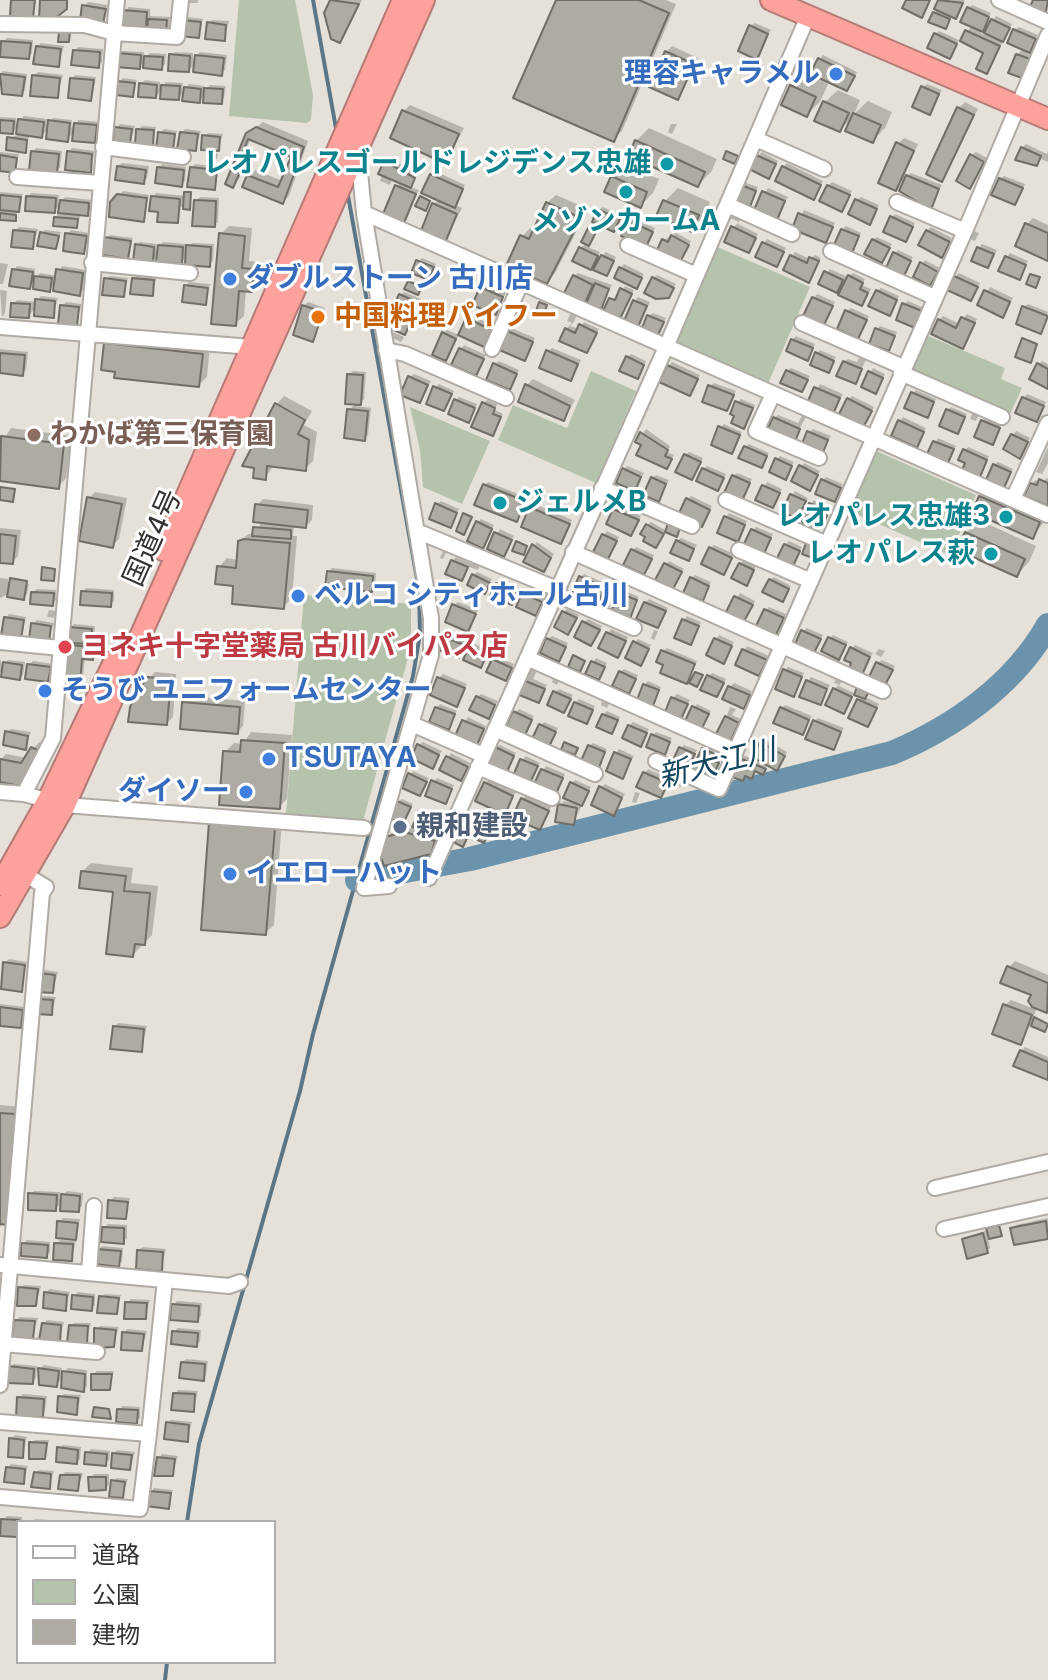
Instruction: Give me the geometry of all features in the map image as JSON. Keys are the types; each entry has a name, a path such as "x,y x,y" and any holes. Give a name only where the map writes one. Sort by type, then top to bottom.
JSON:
{"highway":[{"name":"国道4号","path":"0,885 56,803 339,188 347,149 403,0"},
{"name":"国道4号","path":"0,917 26,875 252,347 347,149 424,0"},
{"path":"771,0 804,9 1048,119"}],"street":[{"path":"24,794 53,738 117,0"},
{"path":"2,24 85,25 114,33 177,37 181,0"},
{"path":"999,0 1048,22"},
{"path":"429,877 728,205 804,9"},
{"path":"656,761 719,789 1048,35"},
{"path":"756,139 824,169"},
{"path":"103,147 183,157"},
{"path":"347,149 364,213 431,618 431,655 375,855 376,887"},
{"path":"17,177 100,183"},
{"path":"897,202 965,231"},
{"path":"728,205 792,234"},
{"path":"364,213 1048,515"},
{"path":"628,245 696,275"},
{"path":"831,251 934,297"},
{"path":"92,263 190,273"},
{"path":"492,349 521,283"},
{"path":"802,323 1002,417"},
{"path":"0,327 252,347"},
{"path":"386,350 405,354 506,398"},
{"path":"773,394 756,431 819,458"},
{"path":"1013,499 1048,423"},
{"path":"602,488 692,526"},
{"path":"726,500 827,544"},
{"path":"419,532 634,628"},
{"path":"739,550 811,581"},
{"path":"573,552 883,691"},
{"path":"0,642 60,648"},
{"path":"527,658 736,751"},
{"path":"412,724 552,798"},
{"path":"495,729 595,774"},
{"path":"0,792 24,794 56,803 364,828"},
{"path":"0,1385 4,1265 14,1253 42,893 46,887 26,875"},
{"path":"935,1188 1048,1162"},
{"path":"89,1272 94,1206"},
{"path":"944,1229 1048,1206"},
{"path":"4,1265 229,1286 240,1282"},
{"path":"0,1497 140,1509 165,1280"},
{"path":"3,1344 97,1352"},
{"path":"0,1422 149,1434"}],"green space":[{"path":"239,0 295,0 313,95 311,120 307,123 229,116"},
{"path":"715,246 810,287 767,386 672,345"},
{"path":"926,335 1005,368 1001,379 1022,388 1010,414 910,370"},
{"path":"591,371 636,391 596,483 498,440 513,405 567,428"},
{"path":"410,407 490,441 462,504 423,487 420,450"},
{"path":"874,450 976,495 950,555 849,511"},
{"path":"304,595 411,604 411,647 363,821 286,815"}],"building":[{"path":"11,0 35,0 33,18 10,16"},
{"path":"40,0 67,0 67,9 53,20 39,19"},
{"path":"330,0 359,4 340,43 331,39 324,13"},
{"path":"556,0 639,0 669,13 614,142 513,98"},
{"path":"906,0 930,0 922,18 902,8"},
{"path":"938,0 963,3 956,19 934,9"},
{"path":"1033,0 1048,0 1045,17 1029,9"},
{"path":"82,5 106,9 103,24 80,20"},
{"path":"967,7 989,17 983,32 960,22"},
{"path":"122,10 147,12 146,31 121,29"},
{"path":"933,12 950,19 946,29 928,22"},
{"path":"148,19 167,20 166,32 147,31"},
{"path":"991,19 1010,28 1003,42 984,33"},
{"path":"182,20 201,22 199,38 180,36"},
{"path":"207,22 226,25 225,41 205,39"},
{"path":"749,25 768,34 757,60 738,51"},
{"path":"1013,29 1036,39 1030,53 1007,43"},
{"path":"965,30 1000,46 987,74 976,69 983,53 960,41"},
{"path":"59,31 70,31 69,42 58,42"},
{"path":"934,33 957,44 950,59 927,48"},
{"path":"1,41 31,43 29,59 0,57"},
{"path":"36,46 61,49 59,67 33,64"},
{"path":"73,50 100,52 99,68 71,65"},
{"path":"665,51 694,64 678,100 649,87"},
{"path":"117,53 141,55 140,69 116,67"},
{"path":"169,54 190,56 189,72 168,71"},
{"path":"1016,54 1030,59 1022,78 1008,73"},
{"path":"195,55 224,58 222,76 193,72"},
{"path":"144,56 163,57 162,70 143,68"},
{"path":"818,58 855,76 847,91 810,74"},
{"path":"0,74 25,77 22,96 2,94"},
{"path":"32,75 60,78 58,98 30,96"},
{"path":"70,78 94,80 91,101 68,98"},
{"path":"117,81 135,83 133,97 116,95"},
{"path":"139,83 157,85 156,98 138,97"},
{"path":"161,85 180,86 179,100 160,99"},
{"path":"790,85 816,97 807,117 781,105"},
{"path":"921,86 939,94 930,115 912,107"},
{"path":"184,87 201,89 200,103 182,101"},
{"path":"204,88 223,89 222,104 203,103"},
{"path":"823,101 849,113 840,132 814,121"},
{"path":"957,107 974,115 942,182 926,174"},
{"path":"402,110 459,134 446,164 390,138"},
{"path":"853,113 881,125 873,143 845,131"},
{"path":"18,119 44,122 42,138 16,134"},
{"path":"0,120 14,121 13,134 0,133"},
{"path":"48,120 70,123 68,142 46,139"},
{"path":"74,123 97,125 95,143 72,141"},
{"path":"114,127 132,129 130,144 113,142"},
{"path":"256,127 304,147 283,204 242,187 247,175 278,187 291,157 248,139 236,170 240,172 233,188 225,184 246,133"},
{"path":"136,129 154,130 153,146 135,145"},
{"path":"158,132 175,134 173,150 156,149"},
{"path":"180,132 198,134 196,151 177,149"},
{"path":"202,135 220,137 219,151 201,150"},
{"path":"7,137 27,140 26,153 6,150"},
{"name":"レオパレスゴールドレジデンス忠雄","path":"635,140 705,172 698,187 628,156"},
{"path":"896,142 914,151 896,191 878,183"},
{"path":"1021,147 1041,156 1037,166 1015,160"},
{"path":"31,151 59,154 57,173 29,170"},
{"path":"67,151 92,154 91,173 65,170"},
{"path":"726,151 738,156 735,164 723,159"},
{"path":"970,154 984,162 970,189 956,181"},
{"path":"0,155 17,158 15,173 0,171"},
{"path":"756,155 776,164 769,179 749,169"},
{"path":"384,161 415,178 411,188 378,174"},
{"path":"117,166 146,170 144,184 115,180"},
{"path":"782,166 821,185 814,200 775,181"},
{"path":"157,167 184,170 182,187 155,183"},
{"path":"190,167 217,170 215,190 187,187"},
{"path":"430,174 463,189 455,208 421,193"},
{"path":"906,175 939,189 931,210 899,191"},
{"name":"メゾンカームA","path":"611,176 647,192 641,208 604,192"},
{"path":"999,178 1023,188 1015,205 991,195"},
{"path":"395,185 416,194 404,223 383,214"},
{"path":"741,185 756,191 750,207 734,201"},
{"path":"827,185 850,195 842,212 819,201"},
{"path":"762,191 785,201 777,220 754,210"},
{"path":"184,192 191,192 190,210 183,209"},
{"path":"117,194 147,198 144,222 109,217 110,202"},
{"path":"0,195 21,197 19,212 0,210"},
{"path":"26,196 56,198 55,213 25,211"},
{"path":"151,196 180,199 178,223 157,222 158,212 149,211"},
{"path":"420,196 430,201 426,211 415,206"},
{"path":"855,199 877,209 870,225 848,214"},
{"path":"60,200 89,203 88,216 58,213"},
{"path":"194,200 216,201 215,227 192,226"},
{"path":"663,200 699,215 692,232 656,216"},
{"path":"546,202 581,218 547,284 506,266 520,235 529,239"},
{"path":"432,203 457,214 445,243 420,233"},
{"path":"597,209 620,219 614,232 592,222"},
{"path":"0,213 16,215 16,221 0,220"},
{"path":"798,213 833,227 826,243 792,229"},
{"path":"890,216 913,227 906,242 883,232"},
{"path":"54,217 78,219 77,228 53,226"},
{"path":"627,220 653,232 646,247 621,236"},
{"path":"1025,223 1048,233 1048,261 1015,246"},
{"path":"589,226 597,230 589,246 581,242"},
{"path":"731,226 756,238 749,253 724,242"},
{"path":"841,229 859,236 852,253 834,245"},
{"path":"13,230 35,232 33,249 11,247"},
{"path":"926,230 950,242 942,258 918,245"},
{"path":"40,232 59,236 56,249 37,246"},
{"path":"65,233 87,236 84,254 63,251"},
{"path":"219,233 245,236 242,268 254,269 252,292 239,291 236,326 211,324"},
{"path":"671,235 689,245 680,262 657,250 662,239 668,242"},
{"path":"104,237 131,241 128,259 102,255"},
{"path":"872,239 890,248 882,263 864,254"},
{"path":"762,242 784,252 777,267 755,257"},
{"path":"135,244 154,247 153,264 133,262"},
{"path":"158,245 183,247 182,264 156,262"},
{"path":"186,245 211,247 210,267 185,265"},
{"path":"579,247 598,256 591,270 572,261"},
{"path":"977,247 994,254 988,268 971,261"},
{"path":"893,252 911,261 904,276 886,268"},
{"path":"601,255 614,261 607,276 593,270"},
{"path":"790,255 807,263 809,257 819,261 809,283 783,270"},
{"path":"1005,256 1026,265 1020,280 998,271"},
{"path":"416,260 434,267 429,280 411,273"},
{"path":"920,262 938,272 930,286 913,277"},
{"path":"619,267 642,278 637,289 614,278"},
{"path":"12,269 33,272 30,289 9,286"},
{"path":"56,269 83,273 80,296 53,291"},
{"path":"824,271 843,280 837,293 818,284"},
{"path":"1030,274 1040,277 1036,288 1026,284"},
{"path":"573,275 593,285 585,303 564,293"},
{"path":"848,275 863,283 860,289 868,293 862,306 838,295"},
{"path":"34,276 52,278 50,292 33,289"},
{"path":"954,276 978,287 971,301 947,290"},
{"path":"652,277 674,288 669,298 656,299 644,293"},
{"path":"104,278 126,281 124,297 102,295"},
{"path":"132,278 154,280 153,296 130,294"},
{"path":"408,281 422,287 418,295 404,289"},
{"path":"595,283 609,289 601,310 586,304"},
{"path":"184,285 208,288 206,305 182,302"},
{"path":"480,287 503,297 496,315 472,305"},
{"path":"620,288 632,294 619,321 602,313 609,298 615,300"},
{"path":"876,290 897,300 890,316 868,306"},
{"path":"984,290 1010,302 1003,318 977,305"},
{"path":"399,294 419,303 405,335 385,326"},
{"path":"812,297 833,306 824,325 803,316"},
{"path":"35,299 55,301 54,318 34,316"},
{"path":"633,300 647,306 638,327 624,321"},
{"path":"539,302 547,305 543,317 535,314"},
{"path":"11,303 30,304 29,318 10,317"},
{"path":"902,303 922,311 915,328 896,320"},
{"path":"60,305 79,307 77,326 58,324"},
{"path":"302,305 323,312 313,342 293,335"},
{"path":"1022,306 1048,316 1041,334 1016,324"},
{"path":"845,310 867,320 858,339 837,329"},
{"path":"647,315 664,322 658,335 642,328"},
{"path":"961,317 975,323 963,349 931,334 938,319 956,328"},
{"path":"466,318 492,330 484,347 458,335"},
{"path":"579,324 597,333 587,353 559,341 565,328 575,333"},
{"path":"875,328 895,336 889,351 869,344"},
{"path":"505,330 533,342 525,361 497,349"},
{"path":"442,332 456,339 446,361 432,355"},
{"path":"1022,338 1037,344 1031,363 1015,357"},
{"path":"791,339 813,348 808,361 786,351"},
{"path":"104,343 203,354 199,387 114,378 115,372 101,370"},
{"path":"459,348 484,359 476,376 451,365"},
{"path":"546,350 578,364 571,381 539,368"},
{"path":"815,352 834,361 829,373 810,365"},
{"path":"0,353 25,355 23,376 0,373"},
{"path":"626,356 644,365 638,379 619,371"},
{"path":"843,361 862,369 856,384 836,376"},
{"path":"493,363 517,374 510,390 486,380"},
{"path":"1037,363 1048,369 1048,389 1029,379"},
{"path":"667,365 698,379 690,396 659,382"},
{"path":"786,370 808,380 802,392 780,383"},
{"path":"868,371 883,378 876,394 861,387"},
{"path":"347,374 363,375 361,405 345,404"},
{"path":"408,376 428,385 420,403 400,395"},
{"path":"525,384 570,406 564,421 518,402"},
{"path":"708,385 734,395 727,411 702,402"},
{"path":"433,386 452,394 444,411 426,404"},
{"path":"814,387 840,398 834,412 808,401"},
{"path":"911,392 934,402 928,418 904,408"},
{"path":"1022,397 1044,406 1037,422 1015,413"},
{"path":"847,398 872,411 864,426 839,414"},
{"path":"454,399 475,408 469,423 448,414"},
{"path":"735,401 753,408 744,429 731,423 734,416 730,414"},
{"path":"482,402 495,408 493,414 501,417 493,436 471,427"},
{"path":"275,403 305,420 298,434 309,440 306,471 267,466 266,480 253,478 254,468 242,466"},
{"path":"347,409 368,411 365,441 344,438"},
{"path":"946,409 965,417 958,434 939,426"},
{"path":"773,417 800,429 795,442 767,430"},
{"path":"898,420 924,432 917,448 891,436"},
{"path":"981,420 1000,428 993,445 974,437"},
{"path":"718,426 740,435 732,454 711,445"},
{"path":"807,431 828,440 822,455 801,446"},
{"path":"640,432 668,450 665,456 672,459 667,469 636,455 641,445 635,442"},
{"path":"1011,434 1028,442 1020,459 1003,449"},
{"path":"1,436 64,444 59,489 0,481"},
{"path":"933,441 954,449 948,463 927,454"},
{"path":"744,446 767,456 762,468 738,458"},
{"path":"963,449 987,460 980,477 962,470 965,463 958,460"},
{"path":"684,454 701,462 692,480 675,472"},
{"path":"775,458 792,466 786,480 769,472"},
{"path":"993,464 1011,472 1004,488 986,480"},
{"path":"799,465 818,475 810,491 791,481"},
{"path":"622,468 641,477 635,491 616,483"},
{"path":"702,468 724,478 718,491 696,481"},
{"path":"732,475 750,483 742,501 724,493"},
{"path":"651,477 666,484 659,502 643,495"},
{"path":"821,479 841,488 835,502 815,494"},
{"path":"1039,479 1048,483 1048,506 1024,496 1030,483 1037,485"},
{"name":"ジェルメB","path":"483,484 525,501 517,522 474,505"},
{"path":"762,485 780,493 773,508 755,500"},
{"path":"0,487 15,489 13,502 0,500"},
{"path":"790,494 806,501 798,519 782,512"},
{"name":"レオパレス忠雄3","path":"979,496 1040,522 1033,539 972,512"},
{"path":"87,497 122,504 113,548 79,541"},
{"path":"686,498 710,510 702,527 678,515"},
{"path":"435,503 457,513 451,528 429,519"},
{"path":"809,503 820,507 827,516 821,528 816,525 813,531 802,521"},
{"path":"255,504 308,510 306,528 253,522"},
{"path":"529,507 570,524 561,544 521,527"},
{"path":"613,509 639,520 631,536 606,524"},
{"path":"463,513 472,517 464,535 456,531"},
{"path":"724,516 745,525 738,542 717,533"},
{"path":"476,521 492,529 483,549 467,541"},
{"path":"668,523 680,528 677,537 665,532"},
{"path":"646,524 664,534 656,548 643,541 645,537 640,534"},
{"path":"253,527 291,530 291,539 252,536"},
{"path":"751,529 771,538 763,556 743,546"},
{"path":"494,532 512,540 504,557 487,549"},
{"name":"レオパレス萩","path":"965,532 1025,559 1017,577 957,550"},
{"path":"0,534 16,536 13,564 0,563"},
{"path":"602,534 617,541 608,559 593,552"},
{"path":"676,540 694,549 689,561 670,553"},
{"path":"238,541 290,543 284,609 232,604 233,586 215,584 217,566 236,568"},
{"path":"516,541 527,546 524,555 512,551"},
{"path":"806,543 817,547 813,558 802,554"},
{"path":"532,544 551,558 544,572 523,562"},
{"path":"784,544 800,551 793,566 777,558"},
{"path":"709,547 732,558 724,575 701,564"},
{"path":"631,549 652,559 644,575 623,565"},
{"path":"451,560 468,567 462,581 445,574"},
{"path":"664,563 682,572 673,589 655,580"},
{"path":"739,563 754,570 747,586 731,578"},
{"path":"42,567 55,569 54,581 41,580"},
{"path":"327,571 373,576 372,592 325,587"},
{"path":"472,574 490,583 485,594 467,585"},
{"path":"579,576 605,588 598,604 572,593"},
{"path":"690,577 709,586 703,601 683,593"},
{"path":"10,578 27,581 24,600 7,597"},
{"path":"769,579 789,589 783,602 762,592"},
{"path":"496,583 517,592 512,605 490,596"},
{"path":"81,591 112,593 111,607 80,605"},
{"path":"31,592 54,593 53,606 30,604"},
{"path":"522,593 542,602 536,616 516,607"},
{"path":"618,593 637,600 630,619 611,612"},
{"path":"734,596 753,605 743,623 725,614"},
{"path":"644,602 666,611 658,628 636,619"},
{"path":"452,604 476,614 468,632 445,622"},
{"path":"764,609 784,618 776,635 756,626"},
{"path":"562,611 577,618 568,635 554,627"},
{"path":"4,617 24,620 21,639 1,636"},
{"path":"682,619 699,626 691,645 674,638"},
{"path":"582,621 600,630 591,646 574,637"},
{"path":"31,623 51,626 49,643 29,640"},
{"path":"68,627 92,629 91,644 68,643"},
{"path":"801,630 821,639 814,653 795,644"},
{"path":"606,632 626,641 618,658 598,648"},
{"path":"444,637 464,645 459,658 439,650"},
{"path":"828,637 846,645 839,660 821,651"},
{"path":"546,638 566,647 559,662 540,653"},
{"path":"714,638 732,646 724,664 706,655"},
{"path":"633,641 649,649 641,666 625,658"},
{"path":"67,645 94,647 93,660 82,659 80,683 64,681"},
{"path":"469,646 487,654 481,668 463,660"},
{"path":"850,647 870,657 862,675 849,669 851,663 844,660"},
{"path":"742,649 767,660 759,676 735,665"},
{"path":"661,650 695,664 687,684 660,673 663,665 656,662"},
{"path":"573,655 585,661 580,672 568,667"},
{"path":"492,659 512,668 506,681 486,672"},
{"path":"591,661 605,667 599,680 585,674"},
{"path":"3,662 22,665 20,680 1,677"},
{"path":"876,662 893,670 883,689 867,681"},
{"path":"27,664 51,667 48,682 25,679"},
{"path":"783,669 802,677 794,697 775,689"},
{"path":"619,671 636,679 629,694 612,686"},
{"path":"695,672 703,675 697,687 689,683"},
{"path":"707,675 724,683 717,697 700,690"},
{"path":"147,677 171,679 167,725 128,722 130,707"},
{"path":"437,677 465,688 457,707 430,695"},
{"path":"523,680 545,689 539,703 517,694"},
{"path":"806,680 827,689 821,705 799,697"},
{"path":"643,684 659,690 653,706 637,700"},
{"path":"858,684 870,689 865,699 854,695"},
{"path":"728,686 750,695 744,709 722,699"},
{"path":"833,688 852,697 844,714 825,705"},
{"path":"553,691 571,699 564,713 547,705"},
{"path":"476,696 495,705 489,719 469,710"},
{"path":"671,697 688,704 681,719 665,712"},
{"path":"857,699 877,708 868,727 848,718"},
{"path":"182,702 240,707 238,734 180,729"},
{"path":"574,702 593,710 587,724 568,716"},
{"path":"692,706 709,714 701,730 685,721"},
{"path":"435,707 455,714 449,730 429,722"},
{"path":"780,707 809,720 803,735 773,723"},
{"path":"513,711 532,720 525,735 506,726"},
{"path":"602,714 618,720 612,734 596,727"},
{"path":"725,716 739,723 730,742 716,734"},
{"path":"462,720 484,729 477,745 455,736"},
{"path":"813,720 841,732 834,750 805,739"},
{"path":"539,724 556,732 549,747 532,739"},
{"path":"628,725 647,733 641,747 622,738"},
{"path":"5,731 28,736 26,750 3,745"},
{"path":"651,734 670,742 665,755 646,747"},
{"path":"241,740 285,743 280,809 219,805 223,751 240,752"},
{"path":"564,742 578,748 575,755 561,750"},
{"path":"760,742 785,756 777,771 752,757"},
{"path":"417,744 439,755 433,769 411,758"},
{"path":"588,745 605,752 599,768 581,761"},
{"path":"31,747 40,751 20,786 0,782 0,759 21,763"},
{"path":"495,747 514,756 506,774 487,764"},
{"path":"679,747 695,754 689,767 673,760"},
{"path":"702,748 714,754 711,759 719,763 711,780 691,771"},
{"path":"614,752 631,759 623,779 606,771"},
{"path":"446,756 468,767 461,781 439,770"},
{"path":"737,757 766,769 763,775 755,771 752,779 745,776 743,781 729,776"},
{"path":"520,759 538,766 530,783 513,776"},
{"path":"541,769 563,778 556,794 534,784"},
{"path":"643,772 668,783 661,798 636,787"},
{"path":"408,773 427,782 420,796 402,788"},
{"path":"431,780 452,789 446,804 425,796"},
{"path":"484,782 513,796 505,815 475,801"},
{"path":"570,782 589,791 582,806 563,798"},
{"path":"599,786 622,798 614,816 591,805"},
{"path":"521,798 549,811 540,830 512,818"},
{"path":"397,801 411,807 403,824 389,818"},
{"path":"558,804 577,808 574,825 555,822"},
{"path":"419,812 445,822 439,838 412,827"},
{"path":"468,818 491,829 484,843 461,832"},
{"path":"209,822 275,828 266,935 201,930"},
{"path":"405,832 435,841 431,854 384,866 380,854 385,837"},
{"path":"453,832 467,838 463,847 449,840"},
{"path":"81,871 126,876 124,891 150,893 145,945 135,944 133,957 106,954 113,892 79,888"},
{"path":"3,962 25,965 22,992 1,989"},
{"path":"1007,966 1048,983 1047,1013 1032,1007 1028,1001 1031,995 1000,983"},
{"path":"39,973 55,975 53,993 37,992"},
{"path":"38,999 53,1000 52,1015 37,1014"},
{"path":"1003,1004 1032,1015 1021,1045 992,1034"},
{"path":"0,1007 23,1010 21,1028 0,1026"},
{"path":"1034,1017 1048,1024 1045,1032 1031,1026"},
{"path":"113,1026 144,1029 142,1052 110,1049"},
{"path":"1020,1050 1048,1062 1048,1080 1013,1066"},
{"path":"0,1113 16,1114 7,1225 0,1224"},
{"path":"28,1193 57,1195 56,1211 28,1210"},
{"path":"61,1194 80,1196 79,1212 60,1211"},
{"path":"108,1200 128,1202 126,1219 107,1218"},
{"path":"57,1221 78,1223 76,1240 56,1238"},
{"path":"1046,1221 1048,1239 1014,1245 1010,1228"},
{"path":"999,1225 1002,1236 989,1239 986,1228"},
{"path":"102,1227 124,1228 124,1244 101,1242"},
{"path":"983,1233 988,1253 967,1259 962,1239"},
{"path":"21,1243 48,1245 47,1258 21,1256"},
{"path":"54,1243 73,1244 72,1261 53,1260"},
{"path":"96,1249 121,1251 119,1267 95,1264"},
{"path":"137,1250 163,1252 162,1272 136,1269"},
{"path":"18,1287 38,1289 36,1306 17,1306"},
{"path":"44,1292 67,1295 66,1311 43,1308"},
{"path":"72,1295 93,1297 92,1311 71,1309"},
{"path":"99,1296 119,1298 117,1314 97,1313"},
{"path":"125,1302 147,1303 146,1319 124,1319"},
{"path":"171,1304 199,1306 198,1322 170,1320"},
{"path":"14,1320 35,1321 33,1339 12,1337"},
{"path":"42,1323 61,1325 60,1343 39,1340"},
{"path":"69,1325 88,1326 87,1344 67,1342"},
{"path":"94,1328 116,1330 114,1347 94,1348"},
{"path":"172,1331 198,1333 197,1347 171,1344"},
{"path":"122,1332 144,1334 142,1351 121,1350"},
{"path":"181,1362 205,1364 204,1381 179,1378"},
{"path":"8,1366 34,1369 33,1384 7,1383"},
{"path":"38,1368 59,1371 57,1387 39,1385"},
{"path":"62,1371 85,1374 84,1392 61,1388"},
{"path":"91,1374 112,1374 110,1390 91,1390"},
{"path":"173,1393 195,1394 194,1412 171,1410"},
{"path":"58,1396 78,1398 77,1415 57,1412"},
{"path":"17,1397 44,1399 43,1417 16,1417"},
{"path":"94,1407 109,1409 111,1419 92,1417"},
{"path":"117,1409 138,1410 137,1424 116,1422"},
{"path":"166,1422 189,1425 188,1442 164,1439"},
{"path":"9,1438 24,1440 23,1458 8,1457"},
{"path":"29,1442 47,1443 45,1459 29,1459"},
{"path":"57,1447 78,1450 77,1464 56,1462"},
{"path":"85,1452 107,1454 106,1466 84,1464"},
{"path":"112,1453 132,1455 130,1470 111,1468"},
{"path":"157,1457 175,1459 173,1476 154,1476"},
{"path":"6,1467 25,1469 24,1484 4,1482"},
{"path":"34,1472 51,1474 50,1489 31,1487"},
{"path":"60,1475 80,1475 78,1491 58,1489"},
{"path":"88,1477 106,1477 106,1490 89,1491"},
{"path":"111,1480 125,1482 123,1498 109,1497"},
{"path":"149,1491 171,1493 169,1509 146,1506"},
{"path":"1,1519 19,1520 16,1520 16,1537 0,1536"}],"waterway":[{"path":"313,0 337,134"},
{"path":"187,1520 199,1444 300,1091 313,1034 413,676 420,634 419,590 347,190"},
{"name":"新大江川","path":"357,880 470,859 892,753 938,730 980,702 1018,667 1048,625"},
{"path":"165,1680 167,1664"}],"place":[{"name":"理容キャラメル","path":"836,74"},
{"name":"レオパレスゴールドレジデンス忠雄","path":"667,164"},
{"name":"メゾンカームA","path":"626,192"},
{"name":"ダブルストーン 古川店","path":"230,279"},
{"name":"中国料理パイフー","path":"318,317"},
{"name":"わかば第三保育園","path":"34,435"},
{"name":"ジェルメB","path":"500,503"},
{"name":"レオパレス忠雄3","path":"1006,517"},
{"name":"レオパレス萩","path":"991,554"},
{"name":"ベルコ シティホール古川","path":"298,596"},
{"name":"ヨネキ十字堂薬局 古川バイパス店","path":"65,647"},
{"name":"そうび ユニフォームセンター","path":"45,691"},
{"name":"TSUTAYA","path":"269,759"},
{"name":"ダイソー","path":"246,792"},
{"name":"親和建設","path":"400,827"},
{"name":"イエローハット","path":"230,874"}]}
